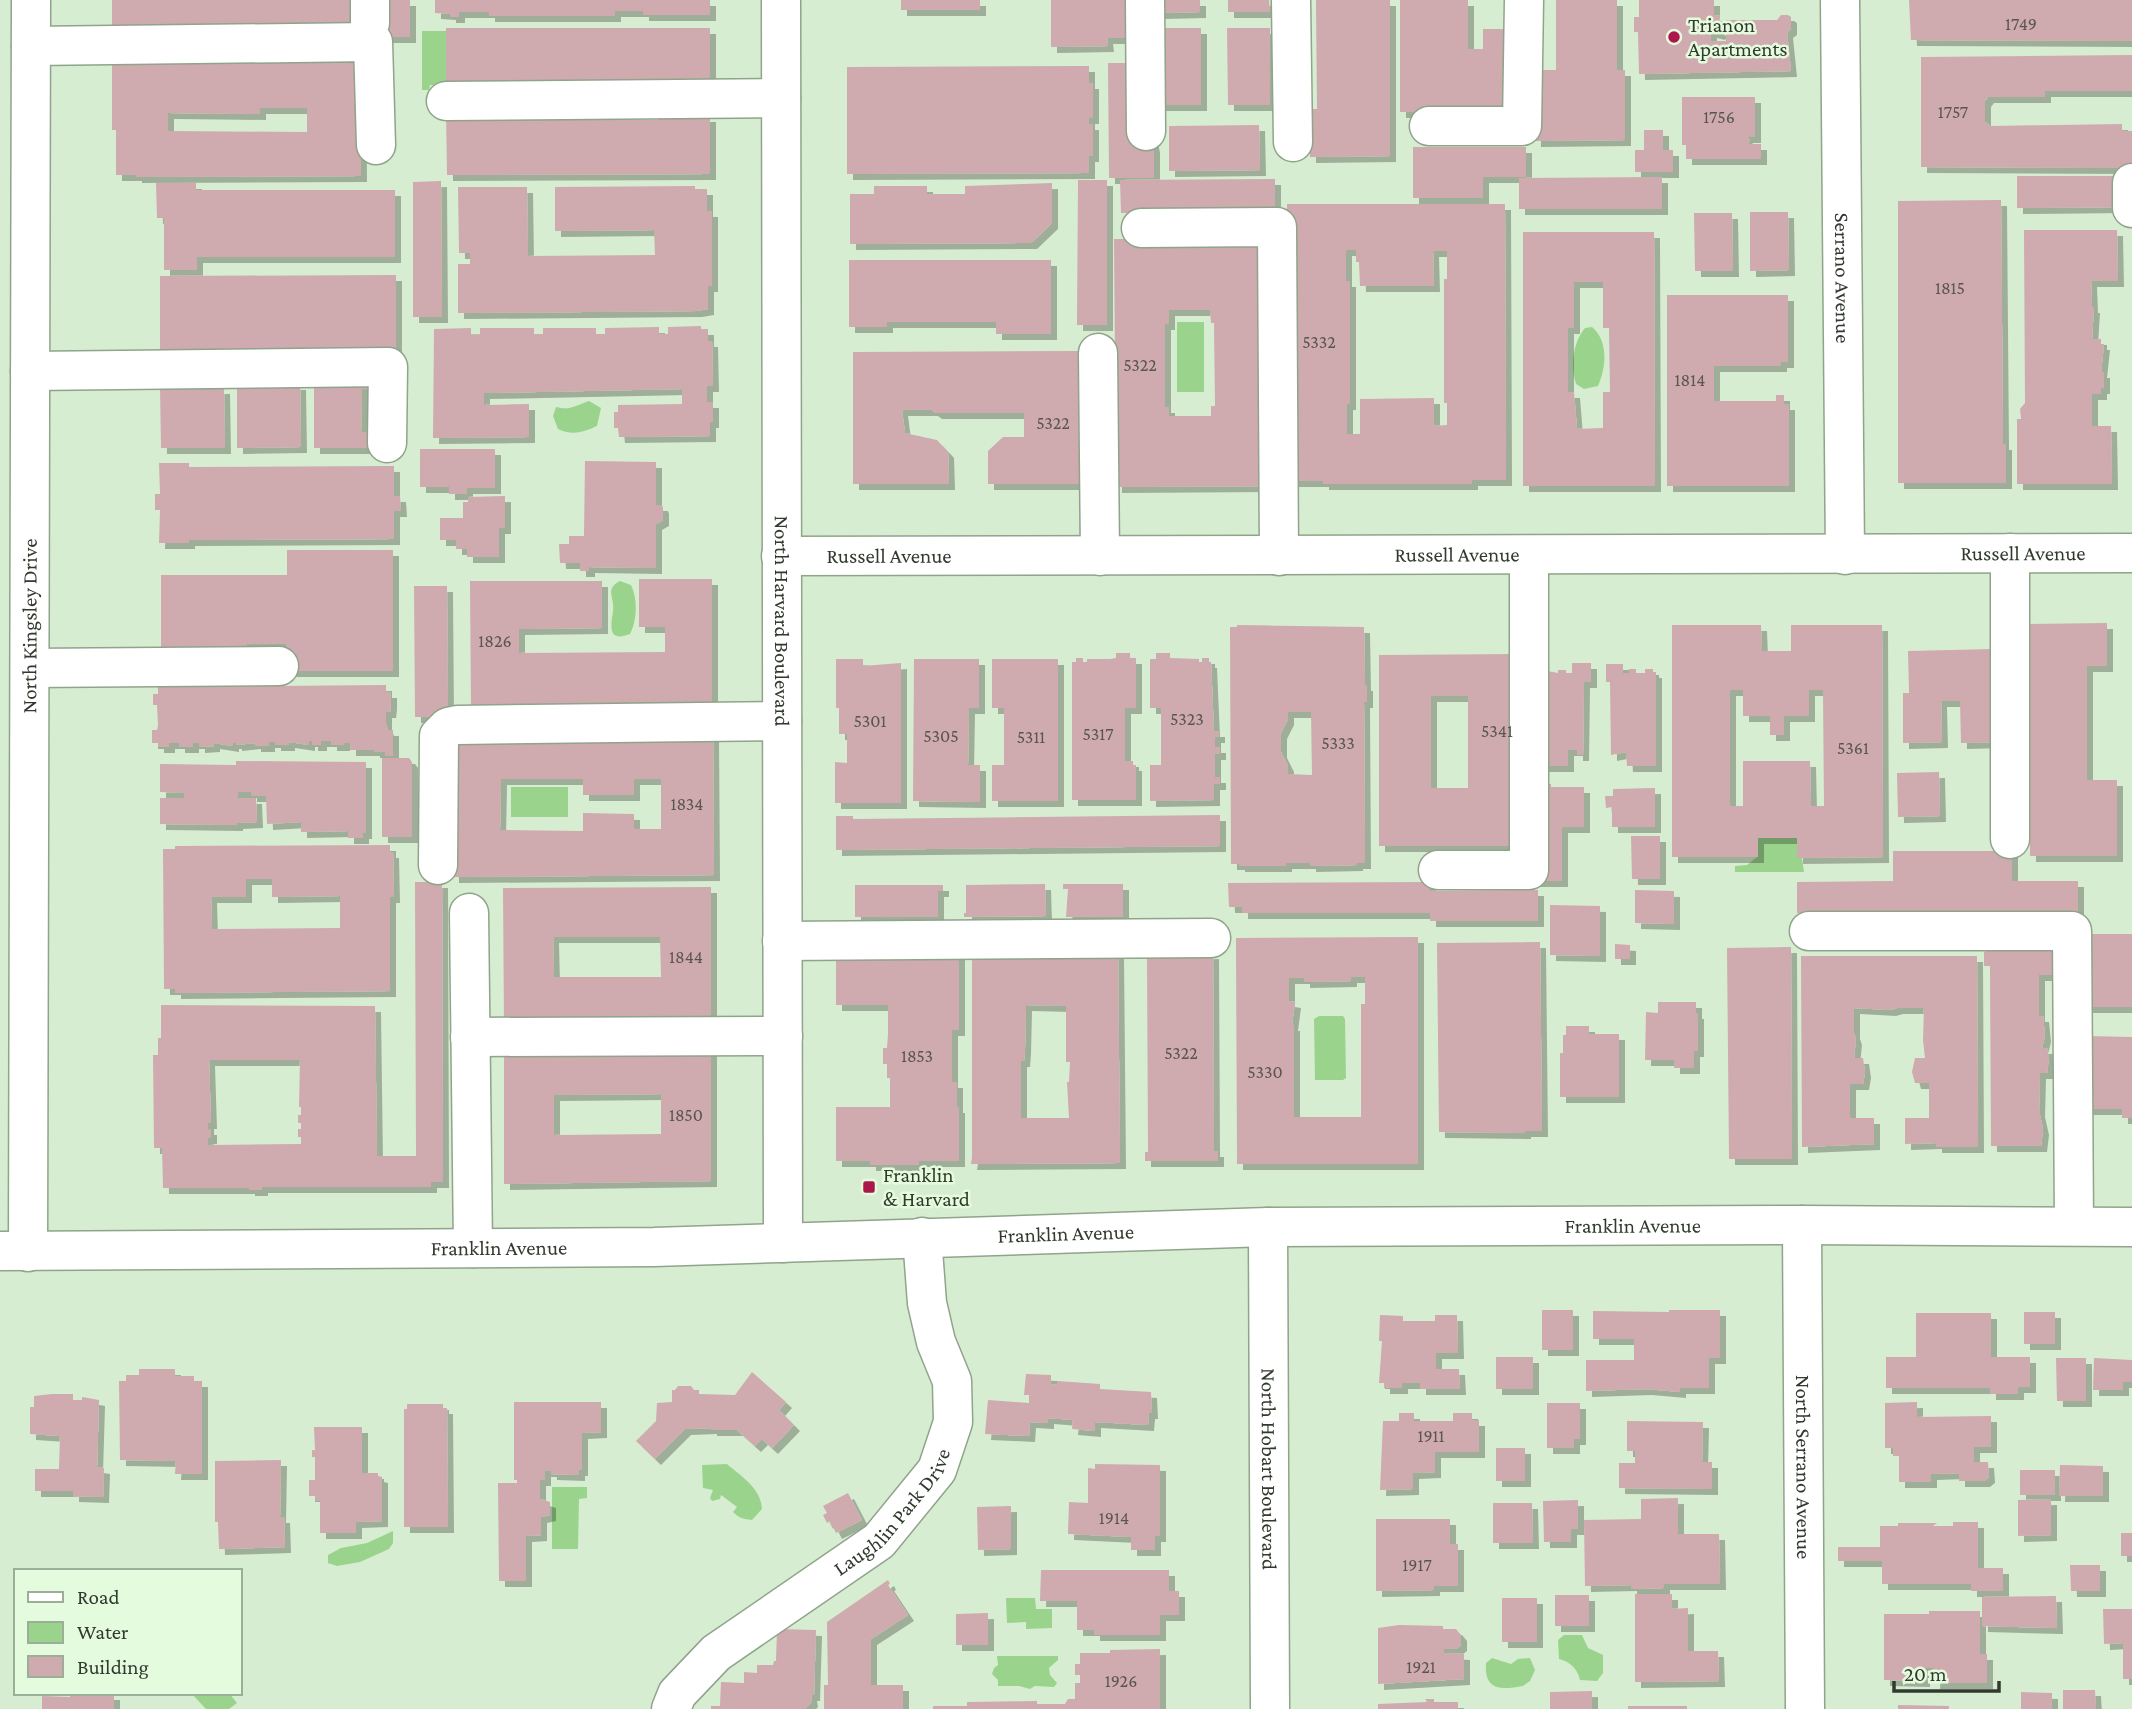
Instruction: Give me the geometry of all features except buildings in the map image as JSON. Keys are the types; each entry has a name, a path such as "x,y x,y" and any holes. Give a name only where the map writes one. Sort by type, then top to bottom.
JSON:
{"street":[{"name":"North Kingsley Drive","path":"14,1252 15,757 30,668 30,371 15,200 16,103 31,46 32,0"},
{"name":"North Harvard Boulevard","path":"781,0 783,1243"},
{"path":"1144,0 1146,131"},
{"path":"1291,0 1293,142"},
{"path":"1429,126 1522,126 1524,0"},
{"name":"Serrano Avenue","path":"1840,0 1845,555"},
{"path":"31,46 373,42 376,145"},
{"path":"446,100 781,98"},
{"path":"2132,183 2132,208"},
{"path":"1141,228 1277,227 1279,556"},
{"path":"1098,353 1100,556"},
{"path":"30,371 388,367 387,443"},
{"path":"2010,553 2010,839"},
{"name":"Russell Avenue","path":"781,556 2132,553"},
{"path":"1438,870 1529,870 1529,556"},
{"path":"30,668 279,666"},
{"path":"438,865 439,736 448,727 457,724 782,721"},
{"path":"469,913 473,1248"},
{"path":"1810,931 2072,931 2074,1226"},
{"path":"782,941 1211,938"},
{"path":"470,1037 783,1036"},
{"name":"North Serrano Avenue","path":"1802,1225 1805,1709"},
{"name":"Franklin Avenue","path":"14,1252 783,1243 1268,1227 2132,1227"},
{"name":"North Hobart Boulevard","path":"1268,1227 1270,1709"},
{"name":"Laughlin Park Drive","path":"671,1709 677,1694 716,1653 879,1541 937,1470 953,1422 952,1381 936,1342 928,1303 922,1237"}],"water":[{"path":"422,31 446,31 446,85 430,85 429,90 422,90"},
{"path":"1177,322 1204,322 1204,392 1177,392"},
{"path":"1592,327 1603,347 1603,371 1598,386 1584,389 1576,384 1574,354 1585,328"},
{"path":"589,401 601,408 597,426 578,432 558,429 553,416 556,407 570,408"},
{"path":"620,581 631,585 636,610 630,634 617,636 611,627 611,591"},
{"path":"511,787 568,787 568,817 511,817"},
{"path":"1758,838 1797,838 1797,858 1802,858 1804,872 1735,872 1735,866 1747,865 1757,857"},
{"path":"1319,1016 1343,1016 1345,1019 1346,1078 1343,1080 1315,1080 1314,1019"},
{"path":"727,1464 750,1484 758,1495 762,1509 752,1520 735,1514 733,1512 737,1507 721,1495 720,1499 712,1501 710,1498 713,1490 703,1488 702,1465"},
{"path":"552,1487 587,1487 587,1498 579,1499 578,1549 552,1549"},
{"path":"393,1531 393,1543 389,1549 360,1562 337,1566 328,1563 328,1555 341,1548 367,1543"},
{"path":"1006,1598 1035,1598 1036,1609 1052,1609 1052,1628 1026,1629 1026,1622 1007,1623"},
{"path":"1564,1635 1582,1635 1588,1648 1603,1655 1603,1673 1597,1681 1580,1680 1573,1666 1559,1659 1558,1640"},
{"path":"997,1656 1058,1656 1058,1660 1049,1668 1050,1675 1057,1683 1054,1687 1035,1686 1030,1689 998,1686 998,1680 992,1674 998,1665"},
{"path":"1492,1658 1511,1664 1518,1659 1530,1658 1535,1670 1530,1681 1523,1686 1501,1688 1491,1684 1488,1679 1486,1663"},
{"path":"193,1695 231,1695 237,1703 229,1709 206,1709"}],"place":[{"name":"Trianon Apartments","path":"1674,37"},
{"name":"Franklin & Harvard","path":"869,1187"}]}
